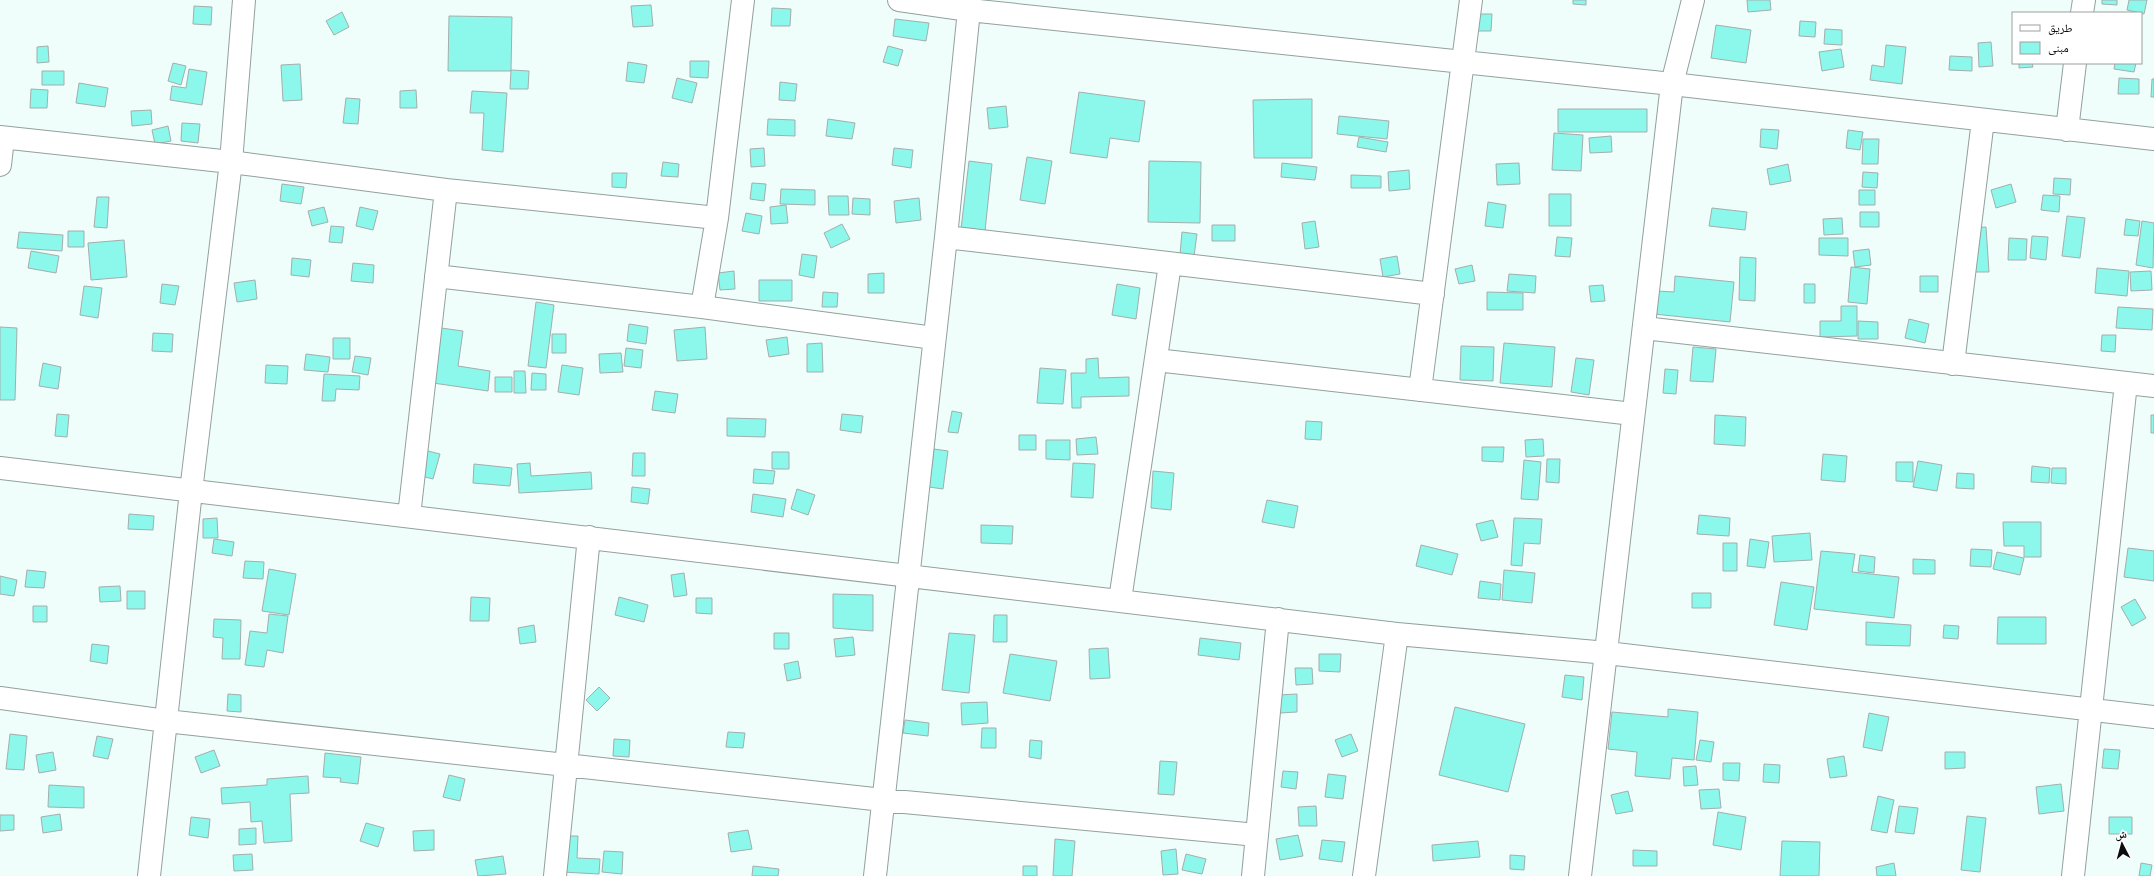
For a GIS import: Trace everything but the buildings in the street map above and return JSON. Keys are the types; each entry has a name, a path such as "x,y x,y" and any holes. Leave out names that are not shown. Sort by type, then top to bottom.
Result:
{"street":[{"path":"149,876 192,491 231,162 244,0"},
{"path":"702,307 717,218 743,0"},
{"path":"899,0 969,5 1462,63 1672,84 2154,139"},
{"path":"1420,390 1471,0"},
{"path":"1580,876 1672,84 1693,0"},
{"path":"2082,12 2084,0"},
{"path":"874,876 946,237 969,5"},
{"path":"2067,130 2076,64"},
{"path":"1953,364 1984,120"},
{"path":"0,165 1,137 231,162 446,190 717,218"},
{"path":"409,516 446,190"},
{"path":"946,237 1433,294"},
{"path":"1120,600 1170,264"},
{"path":"436,276 702,307 934,338"},
{"path":"1644,328 2154,386"},
{"path":"1156,360 1633,414"},
{"path":"2073,876 2126,383"},
{"path":"0,468 1278,618 1397,634 1607,653 2154,717"},
{"path":"555,876 589,538"},
{"path":"1253,876 1278,618"},
{"path":"1364,876 1397,634"},
{"path":"0,698 166,721 883,800 1257,835"}]}
